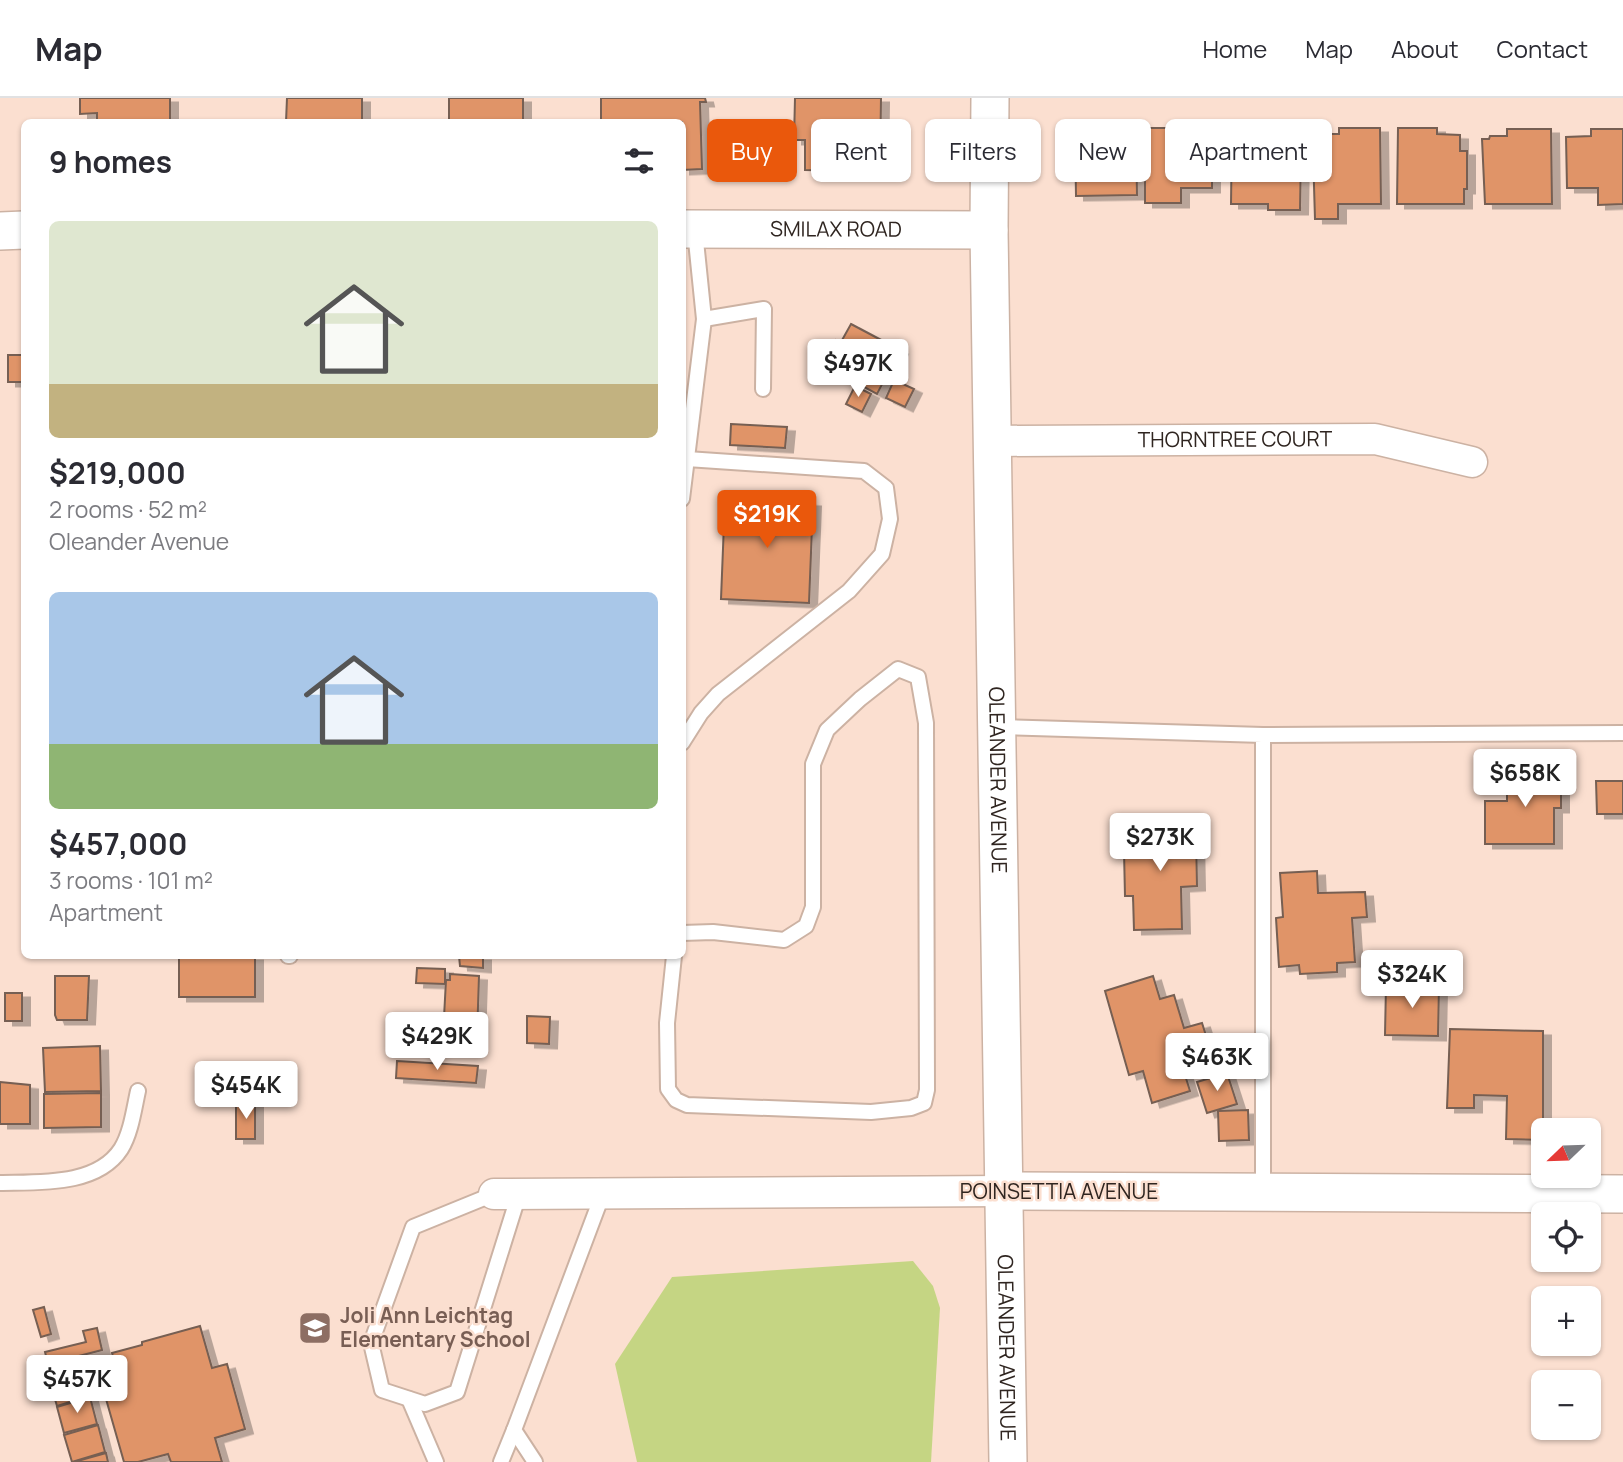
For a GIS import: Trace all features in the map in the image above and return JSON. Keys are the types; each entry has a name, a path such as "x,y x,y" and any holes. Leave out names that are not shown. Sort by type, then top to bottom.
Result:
{"street":[{"name":"OLEANDER AVENUE","path":"990,98 989,230 1008,1462"},
{"name":"SMILAX ROAD","path":"689,229 989,230"},
{"path":"0,230 21,230"},
{"name":"THORNTREE COURT","path":"993,441 1375,439 1472,462"},
{"name":"POINSETTIA AVENUE","path":"507,1194 1004,1191 1623,1195"}],"lane":[{"path":"686,467 704,318 689,229"},
{"path":"704,318 764,309 764,389"},
{"path":"686,737 701,713 718,694 849,591 882,554 890,519 886,488 864,471 687,459"},
{"path":"674,959 667,1023 668,1088 676,1100 687,1105 871,1112 911,1108 923,1103 927,1090 926,723 918,677 898,669 827,730 813,764 813,906 806,926 784,940 713,932 686,933"},
{"path":"998,727 1263,735 1623,733"},
{"path":"1263,735 1263,1193"},
{"path":"0,1183 56,1180 99,1170 113,1160 123,1146 138,1091"},
{"path":"501,1462 603,1193"},
{"path":"507,1194 457,1392 425,1404 382,1390 371,1343 413,1227 507,1194"},
{"path":"409,1398 436,1462"},
{"path":"514,1430 535,1462"}],"green space":[{"path":"913,1261 933,1286 940,1308 931,1462 637,1462 615,1364 672,1277"}],"building":[{"path":"80,98 170,98 170,119 97,119 97,113 80,114"},
{"path":"287,98 362,98 362,119 286,119"},
{"path":"449,98 523,98 523,119 449,119"},
{"path":"601,98 705,98 706,102 700,102 702,169 686,170 686,119 601,119"},
{"path":"795,98 881,98 881,119 811,119 811,170 805,170 805,140 797,140 797,119 794,119"},
{"path":"1151,128 1165,128 1165,182 1212,182 1212,188 1181,188 1181,203 1145,203 1145,182 1151,182"},
{"path":"1339,128 1380,128 1381,204 1338,204 1338,219 1315,219 1314,182 1332,182 1332,134 1339,134"},
{"path":"1398,128 1437,128 1437,134 1460,135 1460,151 1467,151 1467,189 1464,189 1464,204 1397,204"},
{"path":"1507,129 1551,129 1552,204 1485,204 1482,139 1507,136"},
{"path":"1591,129 1623,129 1623,204 1598,205 1598,188 1567,188 1566,137 1591,136"},
{"path":"1076,182 1137,182 1137,195 1076,196"},
{"path":"1231,182 1300,182 1300,210 1268,210 1268,204 1231,204"},
{"path":"851,324 900,350 877,394 827,367 836,340 841,342"},
{"path":"8,355 21,355 21,382 8,382"},
{"path":"894,380 914,389 905,407 886,398"},
{"path":"855,386 871,394 862,412 846,404"},
{"path":"731,424 787,427 785,448 730,445"},
{"path":"725,498 813,502 809,603 721,599"},
{"path":"1534,763 1549,763 1550,774 1561,774 1561,808 1554,808 1554,844 1485,844 1485,801 1507,801 1507,793 1500,793 1500,776 1534,776"},
{"path":"1596,781 1623,781 1623,814 1597,814"},
{"path":"1179,814 1180,836 1196,835 1197,886 1181,887 1182,929 1134,930 1133,896 1125,896 1124,851 1143,850 1142,815"},
{"path":"1317,871 1318,893 1365,892 1367,917 1352,918 1355,962 1337,963 1337,972 1300,974 1299,965 1279,967 1276,918 1283,917 1280,873"},
{"path":"179,959 255,959 255,997 179,997"},
{"path":"459,959 483,959 483,968 460,966"},
{"path":"417,968 445,969 445,984 416,983"},
{"path":"450,974 479,976 477,1037 443,1036 446,980 450,980"},
{"path":"55,976 89,976 87,1020 57,1020"},
{"path":"1153,976 1160,999 1174,995 1184,1028 1202,1023 1209,1045 1191,1050 1193,1055 1180,1059 1190,1091 1152,1103 1143,1071 1129,1075 1105,991"},
{"path":"1386,985 1439,986 1438,1036 1385,1035"},
{"path":"5,993 22,993 22,1021 5,1021"},
{"path":"527,1016 550,1017 549,1044 527,1043"},
{"path":"1450,1029 1543,1031 1543,1118 1531,1118 1531,1140 1506,1139 1507,1096 1474,1095 1474,1108 1447,1108"},
{"path":"100,1046 101,1091 45,1092 43,1048"},
{"path":"397,1061 478,1066 476,1083 396,1078"},
{"path":"1227,1073 1237,1104 1207,1113 1197,1082"},
{"path":"0,1082 30,1085 30,1124 0,1124"},
{"path":"101,1093 101,1127 44,1128 44,1094"},
{"path":"236,1103 255,1103 255,1139 236,1139"},
{"path":"1248,1110 1249,1140 1219,1141 1218,1111"},
{"path":"44,1307 51,1334 41,1337 33,1310"},
{"path":"200,1326 212,1368 227,1364 245,1429 215,1438 222,1462 171,1462 168,1454 138,1462 124,1462 106,1399 123,1394 112,1353"},
{"path":"97,1328 102,1350 48,1364 45,1352 86,1342 83,1331"},
{"path":"83,1370 90,1396 57,1406 49,1379"},
{"path":"90,1397 97,1424 64,1433 57,1407"},
{"path":"98,1425 105,1452 72,1462 64,1435"},
{"path":"106,1453 108,1462 74,1462"}],"place":[{"name":"Joli Ann Leichtag Elementary School","path":"315,1328"}]}
